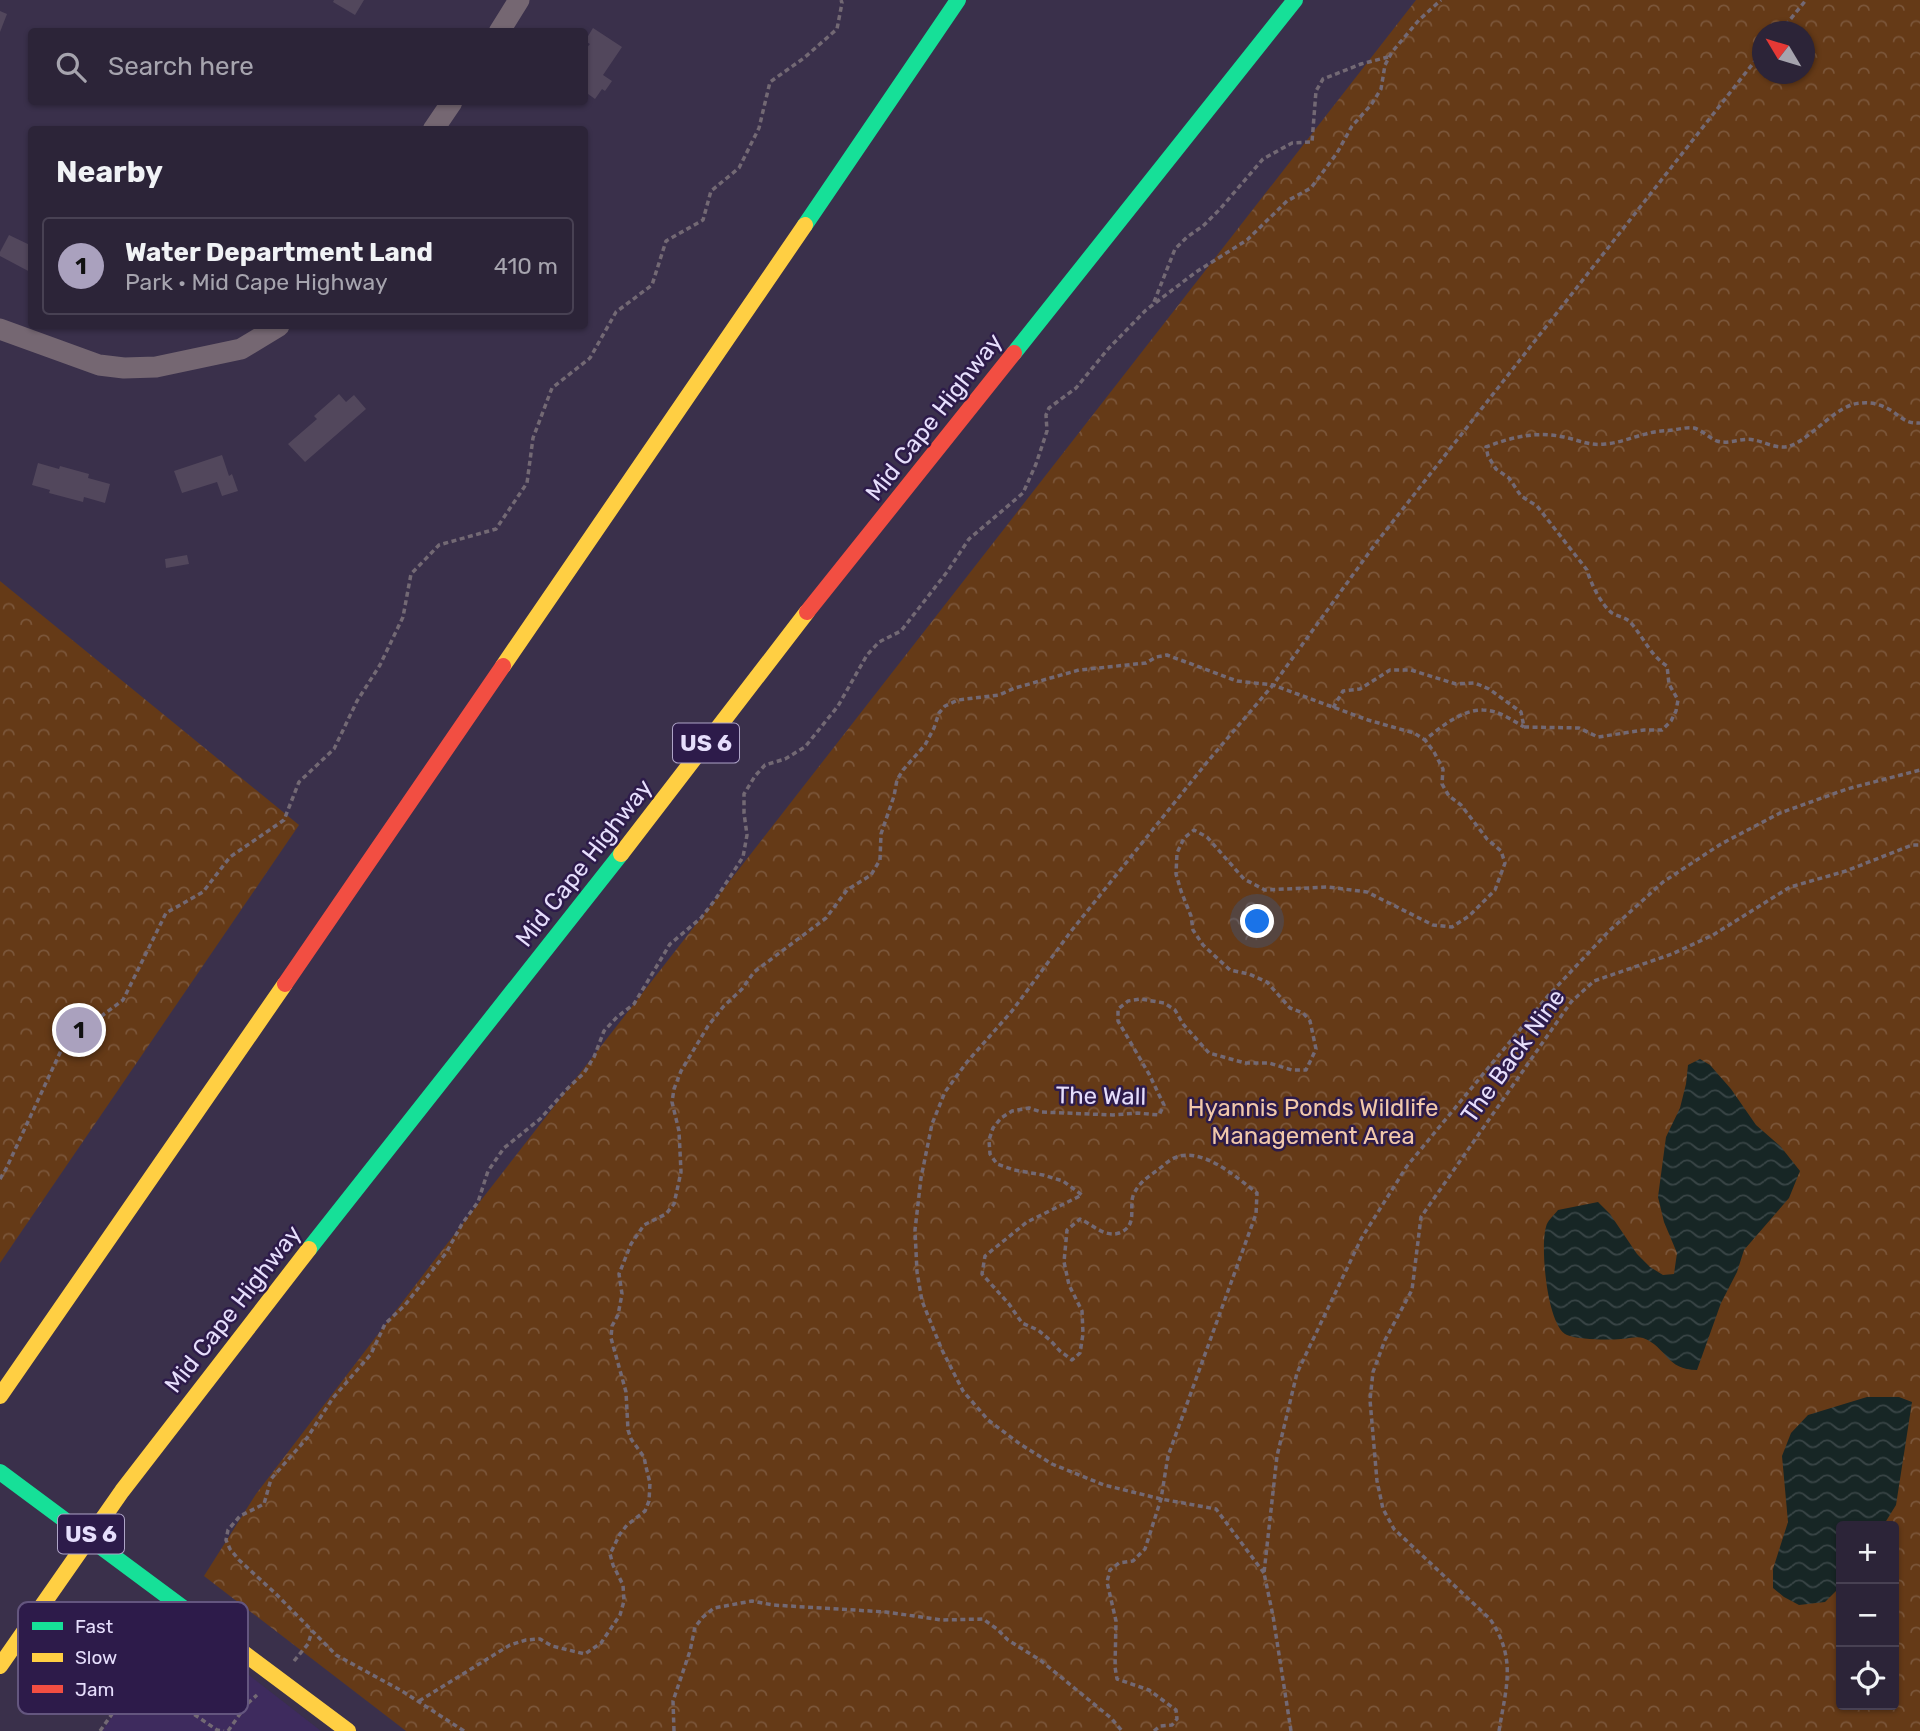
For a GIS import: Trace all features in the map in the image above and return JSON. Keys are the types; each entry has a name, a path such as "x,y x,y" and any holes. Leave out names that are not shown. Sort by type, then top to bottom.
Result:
{"main road":[{"path":"0,1395 412,800 958,0"},
{"name":"Mid Cape Highway","path":"43,1602 122,1491 426,1099 648,819 768,661 1295,0"},
{"path":"0,1472 175,1602"},
{"name":"Mid Cape Highway","path":"0,1665 18,1639"},
{"path":"248,1657 348,1731"}],"street":[{"path":"502,28 519,0"},
{"path":"436,126 450,105"},
{"path":"0,329 99,366 124,368 156,367 241,349 274,329"}],"path":[{"path":"0,1179 64,1044 123,1000 166,913 203,892 230,858 284,820 299,782 334,749 403,617 411,573 439,545 496,529 527,483 533,438 552,388 590,358 616,312 652,285 666,241 703,220 711,191 739,168 759,128 770,82 804,58 837,29 841,0"},
{"path":"464,1731 419,1701 336,1656 239,1560 226,1540 228,1530 240,1516 264,1504 271,1479 307,1438 333,1398 371,1354 385,1324 405,1305 446,1253 478,1202 488,1171 504,1148 540,1119 584,1073 594,1057 604,1031 634,1004 670,944 701,918 715,900 743,857 747,835 744,794 755,776 765,765 785,759 805,747 838,706 867,655 879,642 901,631 969,539 1023,493 1047,431 1045,415 1049,408 1076,388 1108,349 1153,304 1196,272 1247,240 1287,201 1311,188 1337,153 1352,126 1381,89 1389,57 1419,20 1441,0"},
{"path":"1789,21 1806,0"},
{"path":"1153,304 1175,249 1220,209 1262,159 1292,143 1312,142 1316,91 1323,79 1361,64 1389,57"},
{"path":"1264,1573 1216,1509 1104,1485 1052,1464 988,1420 963,1391 942,1350 922,1301 917,1272 915,1230 921,1178 932,1124 945,1092 967,1062 1012,1011 1072,930 1273,685 1376,543 1752,65"},
{"path":"419,1701 510,1645 526,1640 540,1639 552,1646 585,1654 601,1643 620,1615 624,1601 623,1585 610,1554 626,1525 645,1511 649,1501 650,1483 644,1457 628,1430 626,1392 611,1338 612,1326 618,1315 622,1294 619,1274 631,1244 644,1225 666,1214 674,1204 681,1172 679,1130 672,1102 674,1089 708,1026 754,972 826,918 847,890 871,875 880,860 881,834 897,780 925,745 939,713 945,706 958,700 999,695 1079,670 1146,663 1167,655 1237,681 1273,685 1368,720 1414,733 1425,740 1455,717 1482,709 1504,715 1524,727 1579,728 1598,737 1662,730 1671,721 1678,700 1669,684 1667,666 1654,656 1628,620 1606,608 1589,579 1587,570 1536,506 1521,496 1509,478 1496,469 1486,447 1506,439 1535,434 1565,437 1594,446 1649,433 1686,428 1696,429 1714,440 1727,443 1752,439 1788,447 1846,406 1861,402 1880,405 1893,411 1903,421 1920,423"},
{"path":"1333,708 1343,691 1360,689 1390,670 1411,670 1456,684 1475,682 1489,689 1521,712 1524,727"},
{"name":"The Wall","path":"1161,1499 1168,1456 1256,1214 1257,1193 1220,1166 1191,1154 1173,1158 1141,1182 1132,1198 1133,1216 1127,1229 1117,1234 1104,1234 1093,1224 1080,1219 1067,1230 1064,1262 1069,1285 1082,1311 1083,1334 1080,1353 1072,1360 1044,1335 1022,1323 982,1274 985,1256 1027,1222 1082,1195 1063,1181 998,1164 990,1154 989,1140 993,1128 1001,1118 1012,1111 1029,1108 1041,1112 1159,1115 1164,1105 1118,1021 1118,1009 1128,1001 1142,999 1164,1003 1175,1010 1183,1024 1209,1053 1245,1063 1269,1063 1293,1070 1306,1070 1316,1049 1310,1021 1303,1013 1290,1008 1267,982 1230,970 1203,945 1194,930 1176,874 1177,853 1184,838 1194,830 1207,837 1244,879 1265,890 1328,887 1367,892 1433,925 1452,927 1469,916 1495,890 1505,863 1501,851 1487,839 1461,805 1449,796 1442,783 1443,769 1425,740"},
{"path":"1292,1731 1264,1573 1276,1456 1297,1373 1361,1239 1407,1166 1547,997 1609,931 1663,882 1721,844 1780,813 1847,789 1920,770"},
{"name":"The Back Nine","path":"1499,1731 1507,1684 1508,1659 1501,1636 1490,1619 1394,1529 1383,1509 1377,1481 1370,1400 1373,1372 1385,1340 1412,1290 1421,1217 1571,1002 1594,981 1672,954 1713,935 1790,887 1846,871 1912,845 1920,845"},
{"path":"1154,1731 1160,1726 1172,1725 1177,1719 1176,1710 1149,1690 1117,1679 1116,1621 1107,1582 1110,1570 1119,1563 1133,1560 1145,1549 1161,1499"},
{"path":"674,1731 673,1701 695,1628 714,1608 752,1601 943,1619 983,1619 1008,1640 1040,1660 1111,1718 1122,1731"},
{"path":"248,1704 278,1679 308,1644 312,1631"},
{"path":"100,1731 112,1714"},
{"path":"194,1714 217,1730 226,1731 240,1714"}],"shaded area":[{"path":"248,1674 321,1731 102,1731 114,1714 248,1714"}],"green space":[{"name":"Hyannis Ponds Wildlife Management Area","path":"1416,0 1920,0 1920,1731 406,1731 248,1610 248,1602 238,1602 204,1576 256,1494 436,1258"},
{"path":"0,581 299,825 0,1263"}],"water":[{"path":"1700,1059 1710,1065 1756,1125 1781,1147 1800,1171 1789,1198 1744,1250 1697,1370 1679,1366 1643,1338 1579,1338 1567,1335 1560,1329 1554,1317 1547,1285 1544,1237 1549,1220 1558,1210 1598,1202 1650,1267 1663,1275 1674,1274 1677,1253 1664,1222 1658,1197 1666,1137 1680,1108 1688,1065"},
{"path":"1867,1397 1899,1397 1912,1402 1896,1505 1886,1521 1836,1521 1836,1591 1825,1602 1799,1605 1773,1588 1773,1569 1788,1522 1782,1456 1791,1433 1808,1415"}],"building":[{"path":"364,0 355,15 333,2"},
{"path":"0,11 7,14 0,32"},
{"path":"593,28 622,47 603,75 612,81 595,99 588,94 588,36"},
{"path":"9,235 28,244 28,271 0,256"},
{"path":"339,394 346,402 354,395 366,409 305,462 288,444 317,419 314,416"},
{"path":"222,455 229,476 232,474 238,491 222,496 217,482 182,493 174,471"},
{"path":"38,463 89,474 88,478 110,484 105,503 84,497 83,502 49,493 50,490 32,485"},
{"path":"187,555 189,564 166,568 165,559"}],"traffic: fast":[{"path":"805,225 958,0"},
{"path":"1014,353 1295,0"},
{"path":"309,1249 621,854"},
{"path":"0,1472 175,1602"}],"traffic: slow":[{"path":"503,666 805,225"},
{"path":"621,854 807,612"},
{"path":"0,1396 285,984"},
{"path":"45,1602 122,1491 309,1249"},
{"path":"0,1666 18,1640"},
{"path":"248,1656 348,1731"}],"traffic: jam":[{"path":"807,612 1014,353"},
{"path":"285,984 503,666"}],"place":[{"name":"Water Department Land","path":"79,1030"}]}
